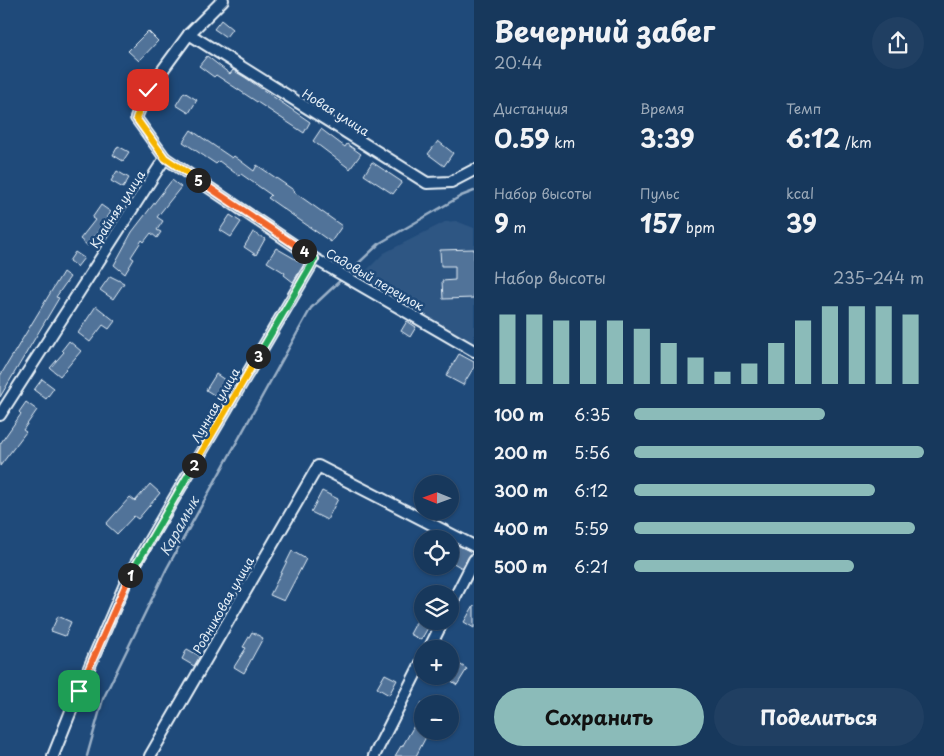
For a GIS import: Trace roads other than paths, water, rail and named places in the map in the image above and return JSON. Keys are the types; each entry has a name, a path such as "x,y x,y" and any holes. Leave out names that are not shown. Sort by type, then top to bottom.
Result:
{"street":[{"path":"165,158 136,118 148,90 189,34 223,0"},
{"name":"Новая улица","path":"189,34 427,184 451,182 474,170"},
{"name":"Садовый переулок","path":"165,158 315,259 474,351"},
{"name":"Крайняя улица","path":"0,415 165,158"},
{"name":"Лунная улица","path":"54,756 79,691 129,575 315,259"},
{"name":"Родниковая улица","path":"150,756 318,466 474,546"},
{"path":"459,589 474,560"},
{"path":"374,756 414,677"}],"waterway":[{"name":"Карамык","path":"347,274 380,243 461,196 474,191"},
{"name":"Карамык","path":"87,756 103,699 167,568 311,308 343,278"}]}
